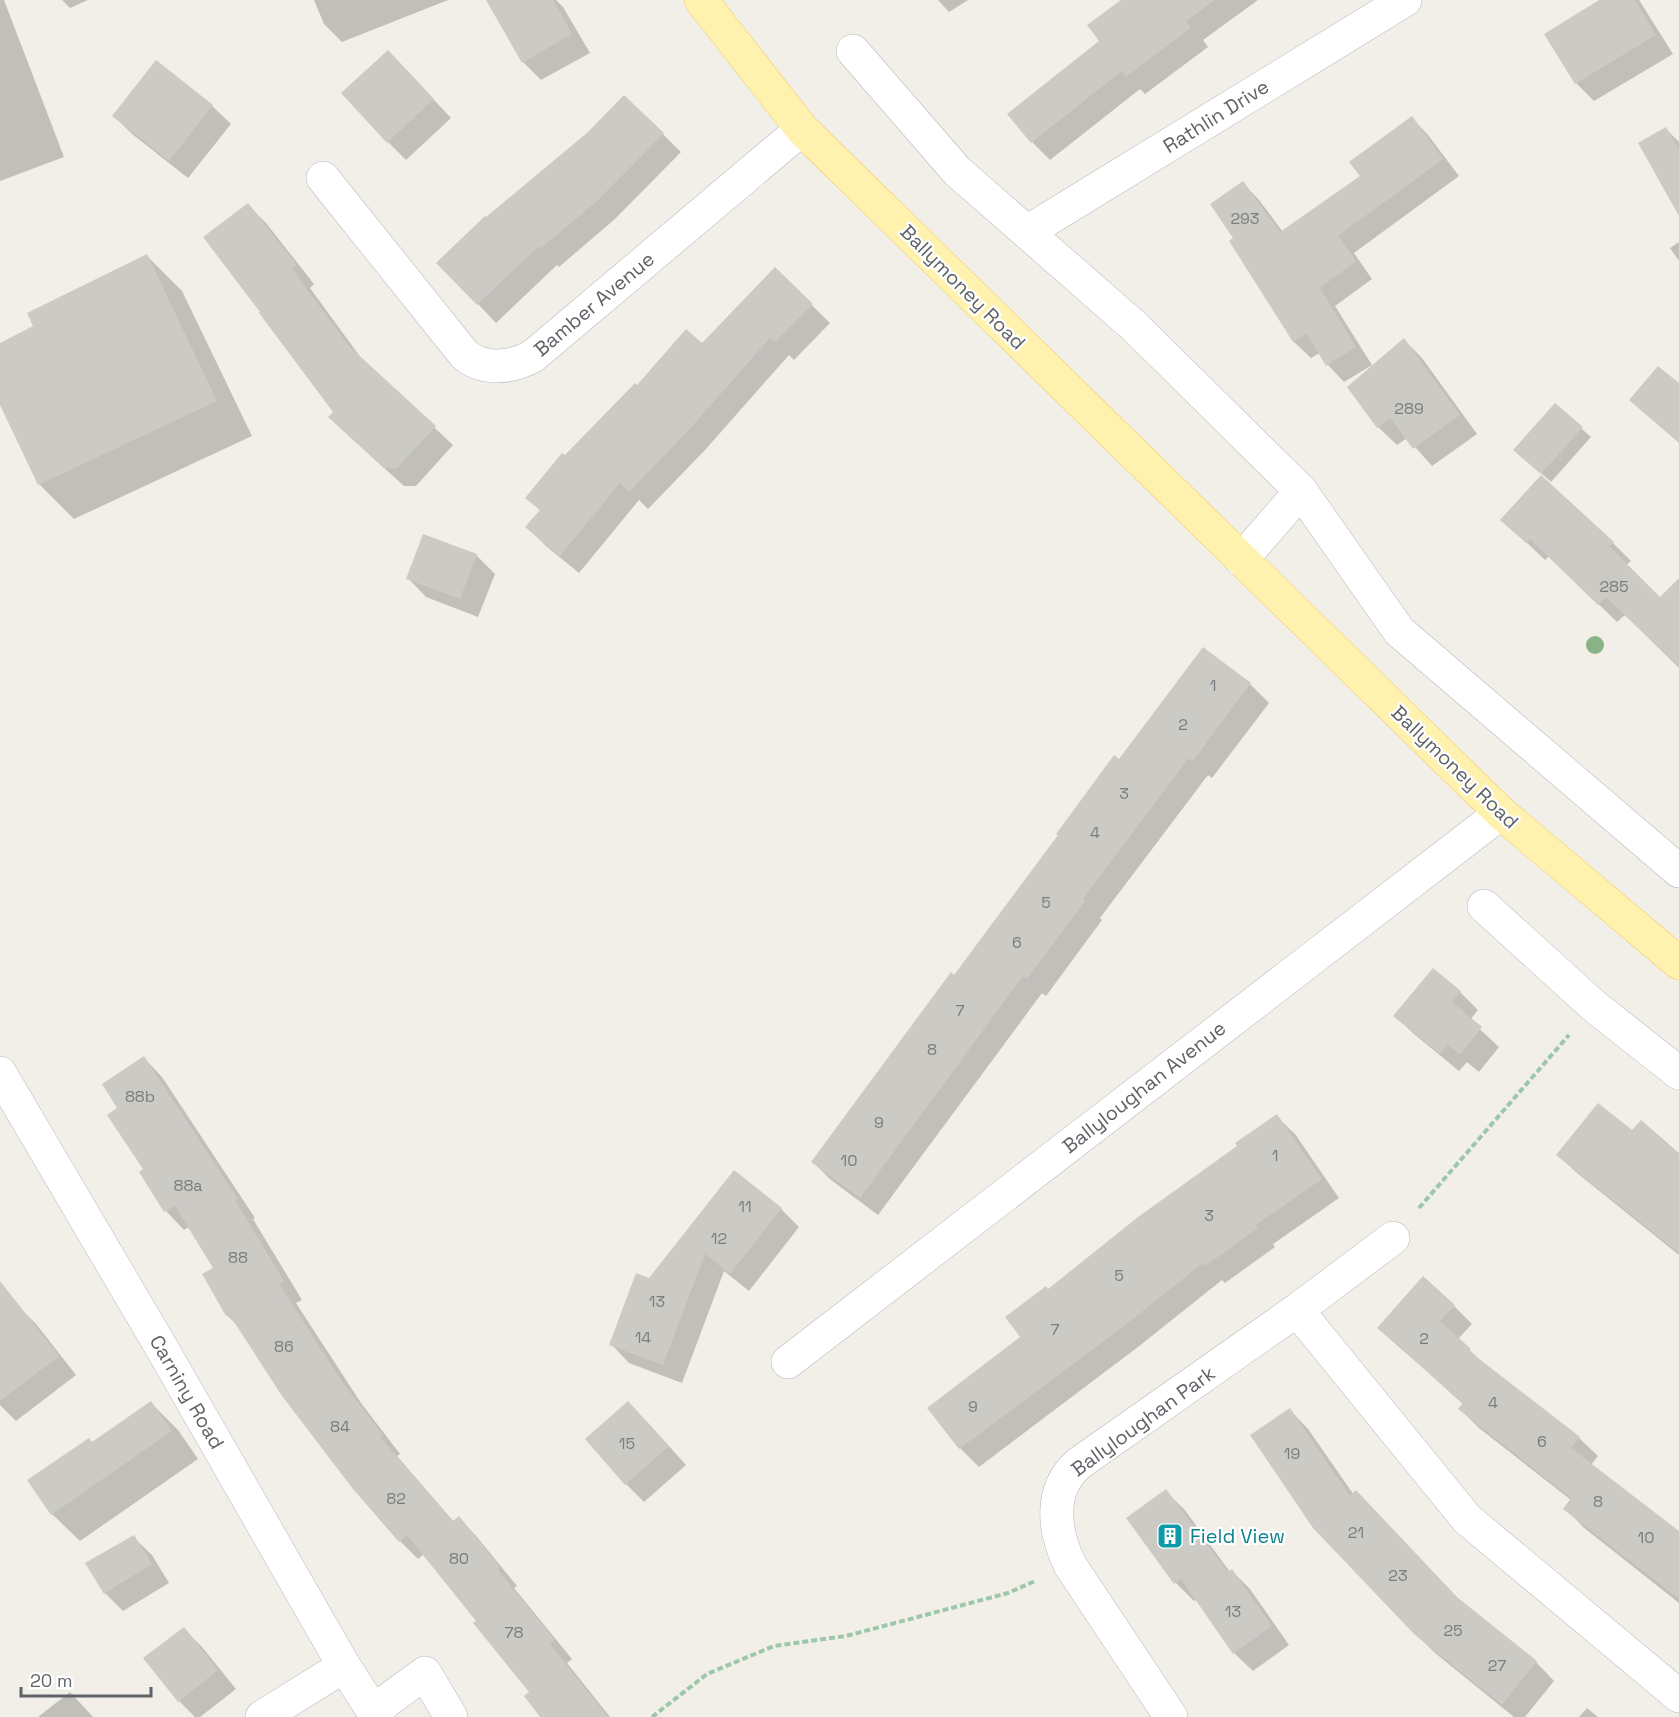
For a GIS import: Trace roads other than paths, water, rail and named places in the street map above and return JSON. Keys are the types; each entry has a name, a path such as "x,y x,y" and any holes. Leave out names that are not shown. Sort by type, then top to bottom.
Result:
{"main road":[{"name":"Ballymoney Road","path":"701,0 802,129 1501,813 1679,963"}],"street":[{"name":"Rathlin Drive","path":"1027,232 1405,0"},
{"path":"853,51 957,171 1134,326 1301,491 1399,631 1679,870"},
{"name":"Bamber Avenue","path":"323,178 464,354 480,364 498,366 526,360 533,356 802,129"},
{"path":"1241,561 1301,491"},
{"name":"Ballyloughan Avenue","path":"788,1362 1501,813"},
{"path":"1484,906 1594,1006 1679,1073"},
{"name":"Carniny Road","path":"0,1073 344,1666 375,1714 425,1673 451,1717"},
{"name":"Ballyloughan Park","path":"1171,1717 1070,1565 1058,1536 1059,1490 1069,1473 1078,1464 1297,1310 1393,1238"},
{"path":"1297,1310 1467,1519 1679,1696"},
{"path":"262,1717 344,1666"}],"place":[{"name":"Field View","path":"1170,1536"}]}
